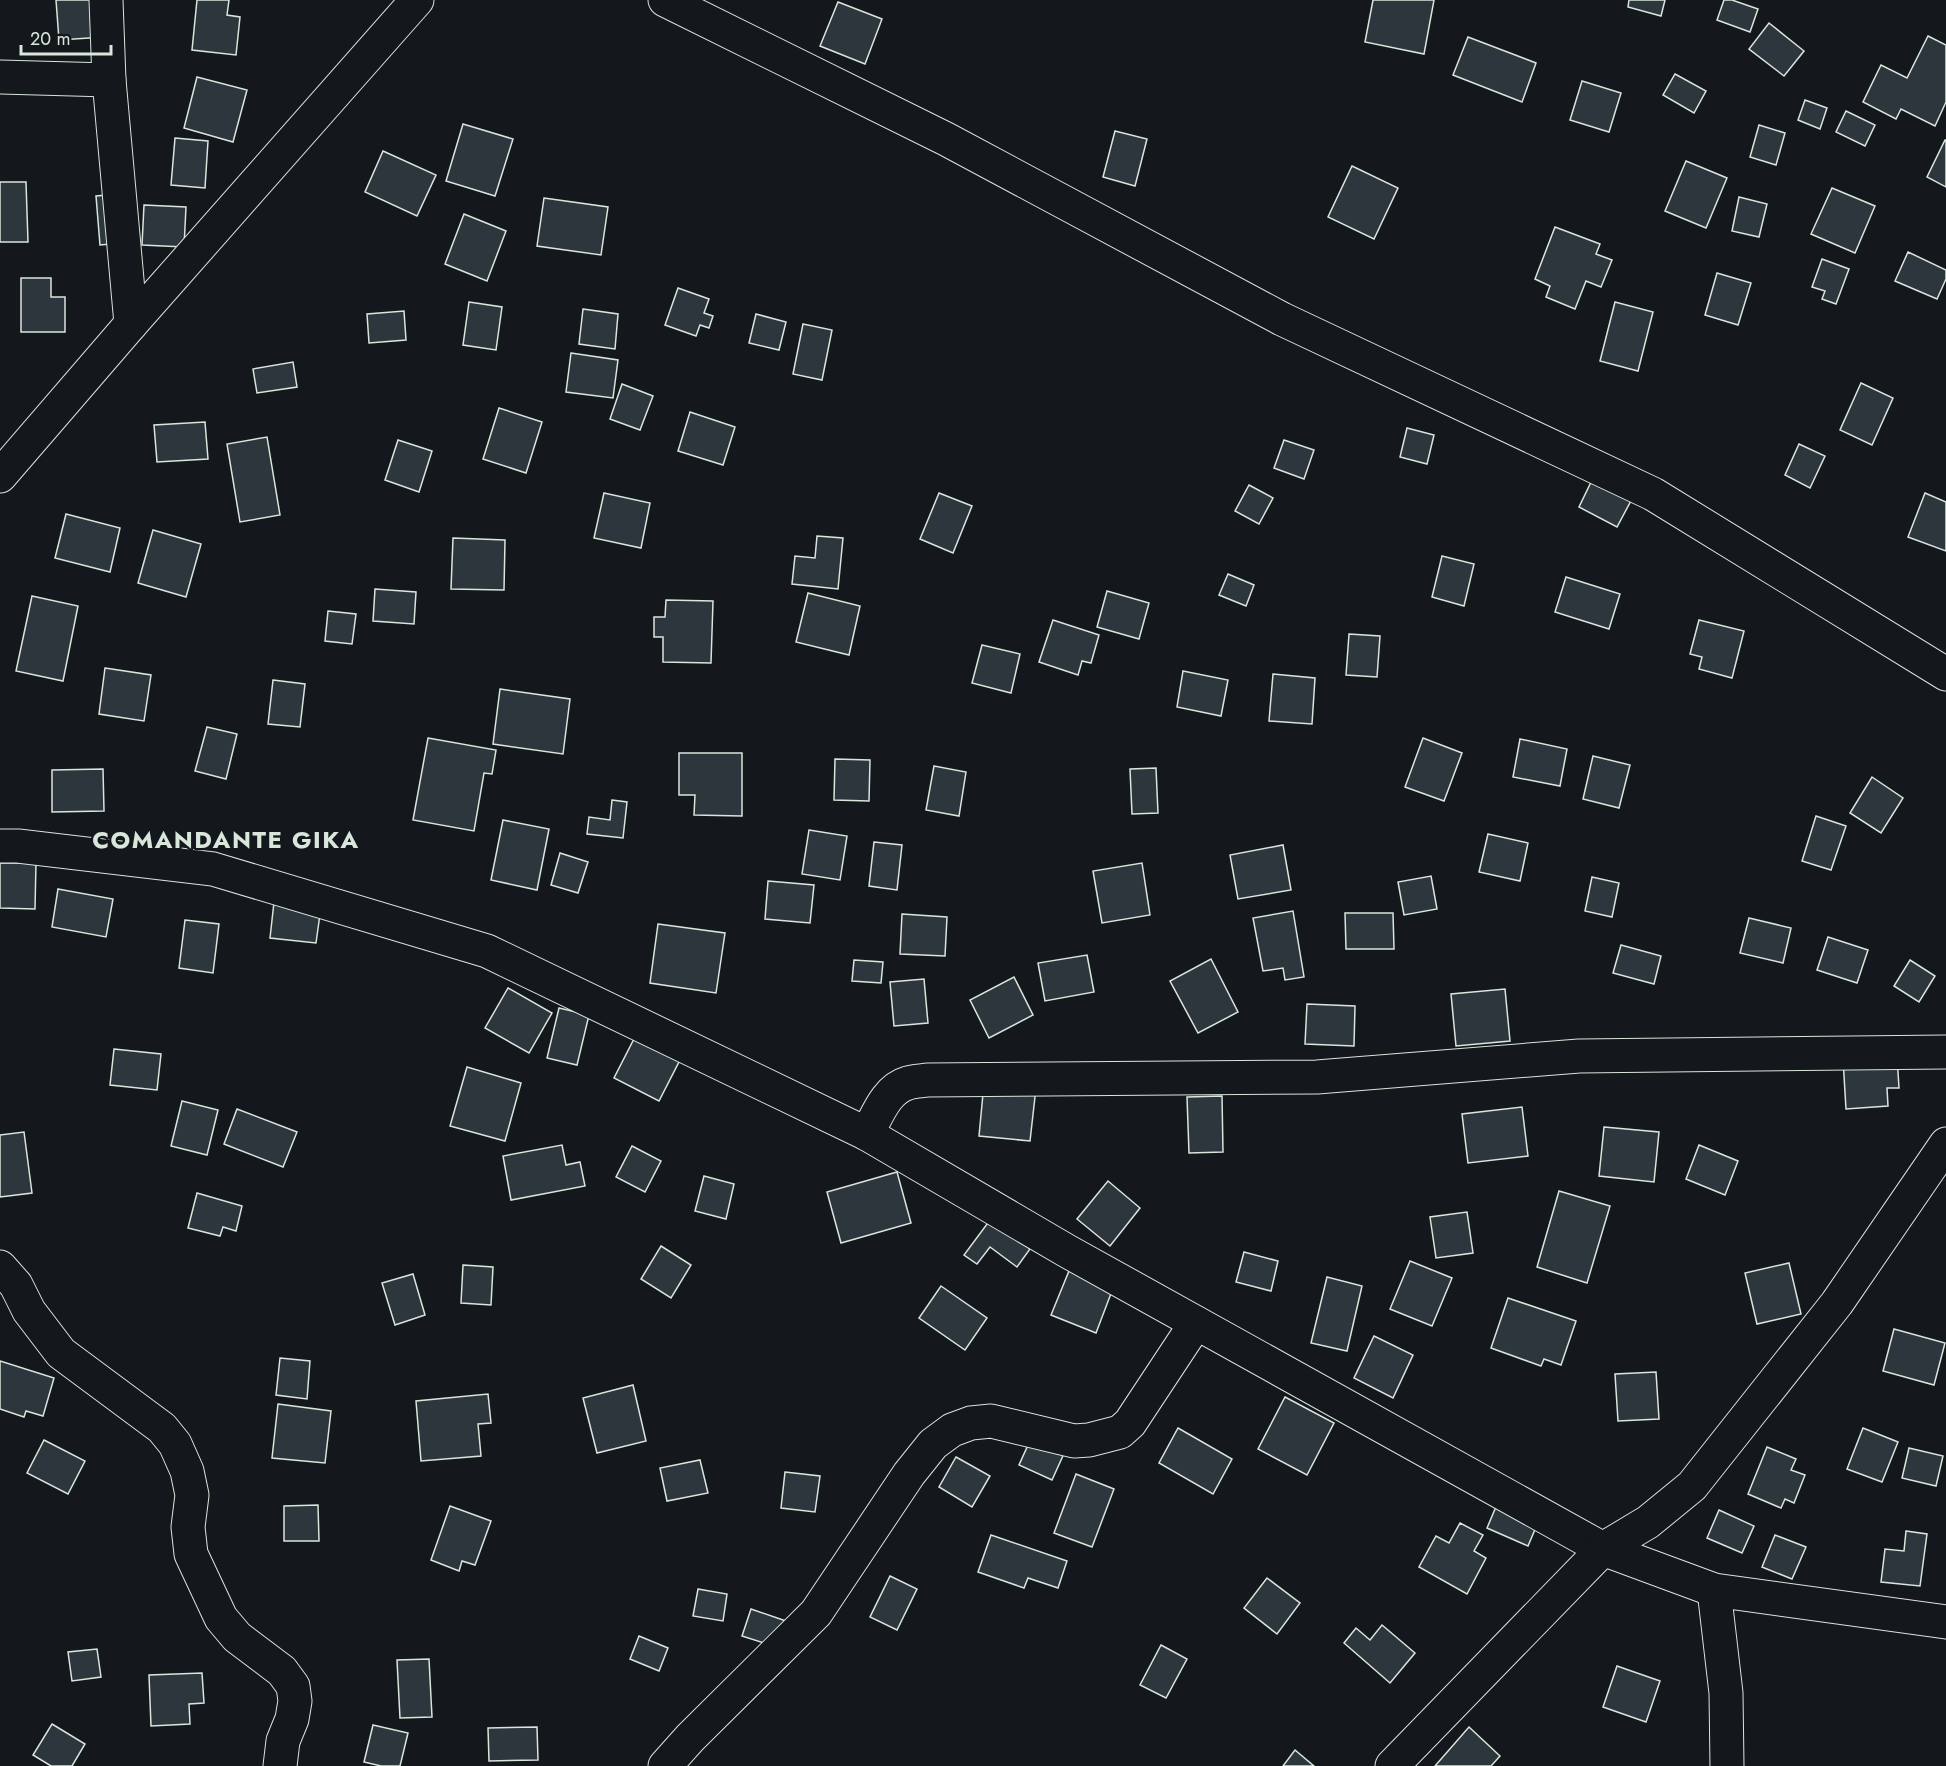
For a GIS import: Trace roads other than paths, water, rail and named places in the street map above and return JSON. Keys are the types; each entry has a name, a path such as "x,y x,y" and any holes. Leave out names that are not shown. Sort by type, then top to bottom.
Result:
{"street":[{"path":"106,0 110,80 131,324"},
{"path":"0,476 417,0"},
{"path":"664,0 946,140 1282,319 1653,494 1946,674"},
{"path":"0,77 110,80"},
{"path":"0,846 18,846 213,869 487,951 867,1134 1067,1251 1603,1549 1714,1590 1946,1622"},
{"path":"867,1134 885,1101 894,1091 906,1083 927,1080 1317,1077 1579,1056 1946,1052"},
{"path":"1392,1766 1603,1549 1648,1522 1692,1486 1837,1303 1946,1143"},
{"path":"0,1267 15,1285 29,1311 61,1353 162,1428 175,1444 187,1471 192,1495 188,1527 191,1554 221,1618 237,1637 282,1671 293,1686 295,1701 292,1719 283,1741 280,1766"},
{"path":"665,1766 690,1738 816,1613 909,1474 933,1444 952,1430 971,1423 991,1421 1074,1441 1105,1437 1120,1432 1130,1424 1196,1323"},
{"path":"1714,1590 1726,1694 1727,1766"}],"district":[{"name":"COMANDANTE GIKA","path":"226,839"}]}
